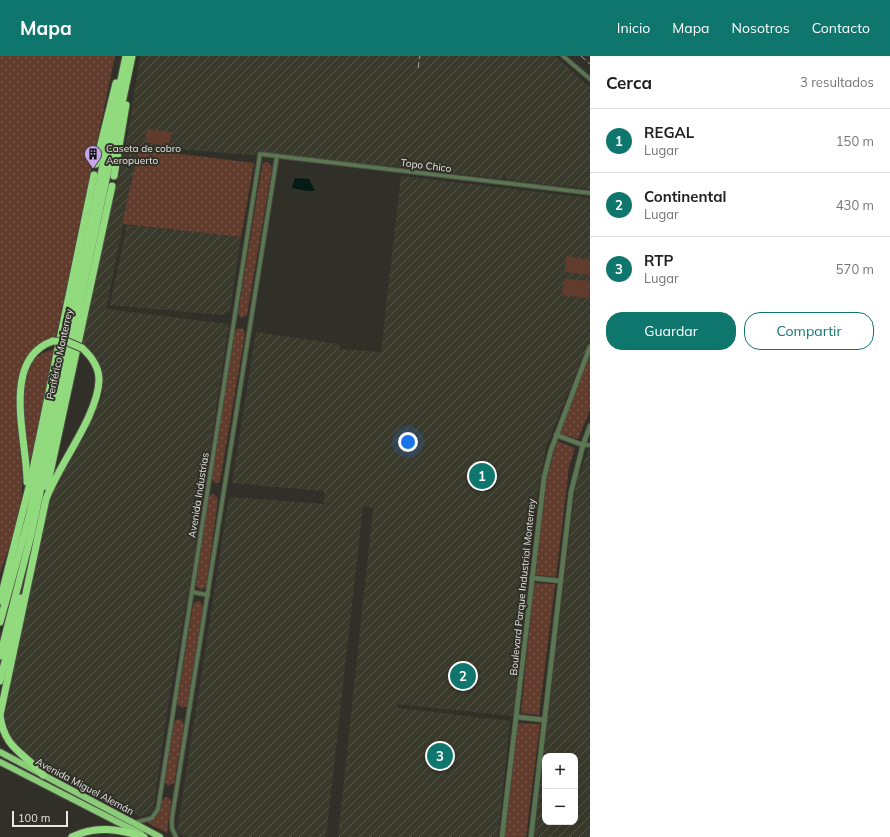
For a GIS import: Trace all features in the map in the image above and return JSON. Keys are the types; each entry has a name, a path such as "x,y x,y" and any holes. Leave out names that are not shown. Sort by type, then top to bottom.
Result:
{"highway":[{"path":"96,164 116,82 129,56"},
{"path":"114,176 131,79 129,56"},
{"name":"Periférico Monterrey","path":"0,622 27,524 129,56"},
{"name":"Periférico Monterrey","path":"0,656 32,528 129,56"},
{"path":"0,601 26,498 94,175"},
{"path":"0,681 46,499 112,186"},
{"path":"26,498 27,472 18,408 19,384 22,368 28,357 38,347 53,341 68,342 82,348 93,360 98,372 97,393 83,428 54,478 46,499"},
{"path":"34,550 0,715 2,728 11,745 43,775"},
{"path":"0,590 11,560"},
{"name":"Avenida Miguel Alemán","path":"0,752 160,837"},
{"name":"Avenida Miguel Alemán","path":"0,762 145,837"},
{"path":"72,837 91,830 106,829 121,830 145,837"}],"street":[{"path":"563,56 590,79"},
{"name":"Topo Chico","path":"260,154 590,193"},
{"name":"Avenida Industrias","path":"134,823 150,819 157,811 260,154"},
{"path":"176,837 172,821 276,156"},
{"name":"Boulevard Parque Industrial Monterrey","path":"502,837 544,478 556,435 590,347"},
{"path":"531,837 546,720 571,492 583,445 590,426"},
{"path":"556,435 583,445 590,445"},
{"path":"532,578 561,581"},
{"path":"192,592 208,595"},
{"path":"517,717 546,720"}],"shaded area":[{"path":"0,56 115,56 56,336 39,344 27,359 21,377 18,398 22,485 20,508 0,574"},
{"path":"140,56 555,56 590,87 590,189 509,180 503,175 502,179 402,167 139,146 106,309 229,324 192,571 168,706 154,806 151,813 140,817 28,758 8,736 5,715 48,501 53,488 83,439 103,394 101,367 90,350 81,344 128,133"},
{"path":"147,129 172,132 169,146 145,142"},
{"path":"139,149 254,163 241,237 122,224"},
{"path":"268,162 272,168 247,315 241,318 238,314 262,166 263,163"},
{"path":"401,176 590,198 590,340 546,447 533,520 513,716 397,704 398,708 510,721 498,837 338,837 373,508 363,506 326,837 187,837 177,832 229,497 324,504 324,491 232,483 256,332 339,344 340,349 381,352"},
{"path":"295,178 309,179 315,191 292,188"},
{"path":"127,225 241,237 230,311 222,315 110,305"},
{"path":"566,256 590,260 590,275 565,272"},
{"path":"564,279 590,281 589,298 562,295"},
{"path":"238,328 243,329 245,334 220,481 216,484 211,479 235,332"},
{"path":"56,349 30,477 23,407 24,380 29,366 35,359 47,351"},
{"path":"590,356 590,410 578,439 559,433"},
{"path":"557,441 575,448 569,467 556,577 536,575 544,489"},
{"path":"590,446 590,837 534,837 542,769 542,825 578,825 578,753 544,753 576,482"},
{"path":"213,494 218,500 206,587 201,590 196,586 207,499"},
{"path":"534,583 555,584 539,715 521,713"},
{"path":"200,601 203,606 187,706 182,708 177,704 193,605 195,602"},
{"path":"180,719 184,724 174,783 168,786 165,782 174,723 176,720"},
{"path":"518,723 540,724 526,837 505,837"},
{"path":"166,797 170,799 171,802 167,833 148,823 148,821 158,815 162,800"}],"railway":[{"path":"418,68 420,56"},
{"path":"581,56 590,64"}],"place":[{"name":"Caseta de cobro Aeropuerto","path":"93,169"},
{"name":"REGAL","path":"482,476"},
{"name":"Continental","path":"463,676"},
{"name":"RTP","path":"440,756"}]}
